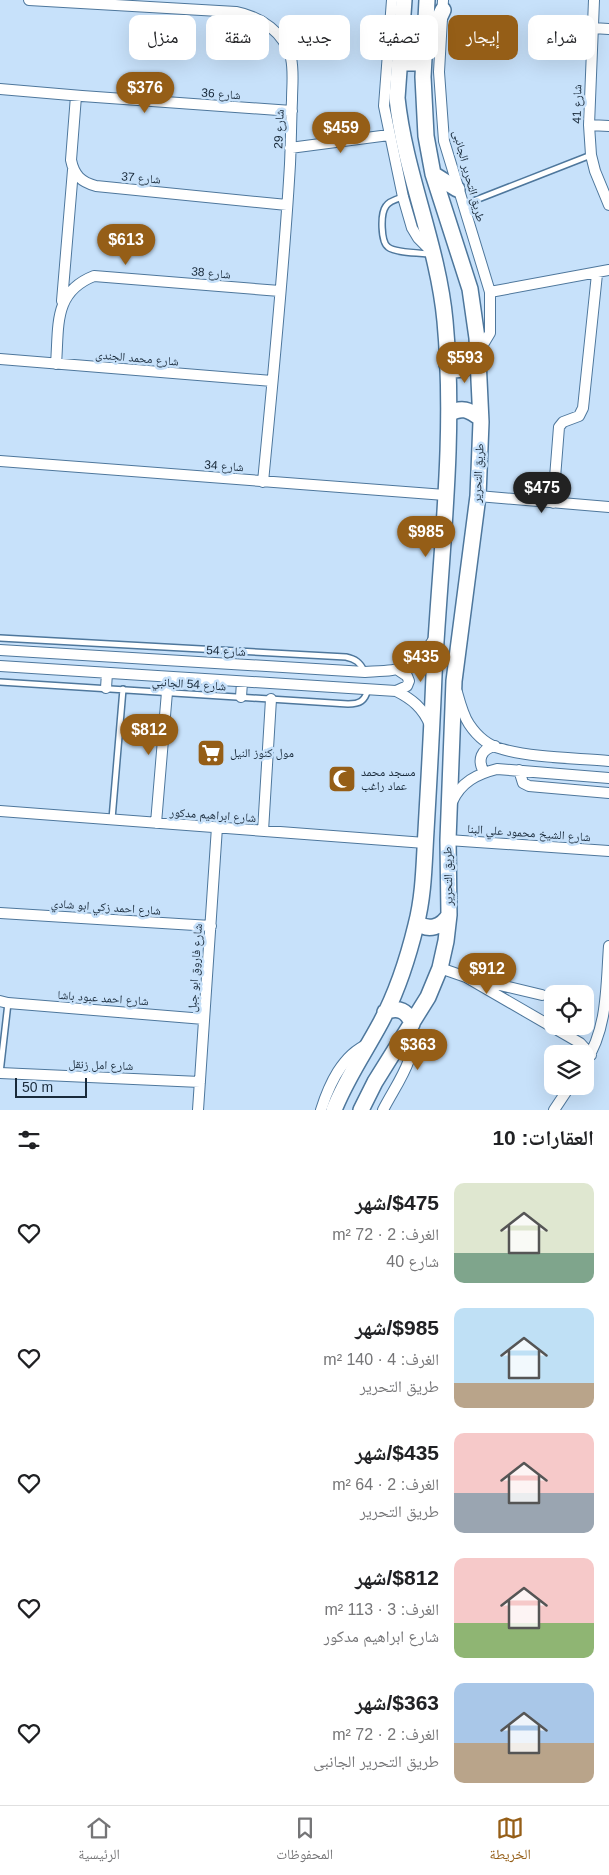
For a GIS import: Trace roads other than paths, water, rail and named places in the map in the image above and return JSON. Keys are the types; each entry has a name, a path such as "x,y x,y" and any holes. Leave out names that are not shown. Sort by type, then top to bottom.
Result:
{"street":[{"name":"شارع 29","path":"30,0 236,12 257,18 269,25 286,45 291,57 293,70 292,111 287,205 263,482"},
{"path":"392,0 384,106 403,197 414,234 434,254"},
{"name":"طريق التحرير","path":"403,15 404,0"},
{"name":"طريق التحرير","path":"426,15 427,0"},
{"name":"شارع 41","path":"593,15 594,0"},
{"path":"438,17 443,5"},
{"name":"طريق التحرير الجانبى","path":"443,5 439,72 444,141 457,189 490,292 490,333 478,354"},
{"path":"595,28 609,29"},
{"name":"طريق التحرير","path":"334,1110 351,1074 385,1012 405,963 417,922 425,843 446,495 449,414 445,322 434,254 402,139 397,98 400,60"},
{"path":"402,60 403,62 412,64 417,60"},
{"name":"طريق التحرير","path":"361,1110 375,1082 428,996 440,968 446,941 449,914 448,840 454,681 478,496 480,418 478,354 470,289 433,174 426,136 423,99 424,60"},
{"name":"شارع 41","path":"591,60 589,125 591,155 609,205"},
{"name":"شارع 36","path":"0,89 292,111"},
{"path":"397,98 401,93 407,91 423,99"},
{"path":"61,312 73,170 71,160 76,96"},
{"path":"589,125 609,126"},
{"path":"290,148 389,135"},
{"name":"شارع 37","path":"73,170 86,184 96,186 287,205"},
{"path":"433,174 457,189"},
{"path":"490,292 597,274 609,270"},
{"path":"553,503 559,427 563,422 579,416 583,408 597,274"},
{"name":"شارع 38","path":"56,364 64,300 72,288 82,280 94,276 280,291"},
{"path":"447,365 454,370 464,369 468,367 478,354"},
{"name":"شارع محمد الجندى","path":"0,359 272,381"},
{"path":"449,414 456,410 465,409 480,418"},
{"name":"شارع 34","path":"0,462 446,495"},
{"path":"478,496 609,507"},
{"name":"شارع 54","path":"0,650 365,672 398,670 408,667 419,659 436,636"},
{"path":"0,666 396,691 408,697 418,706 432,729"},
{"path":"396,691 407,686 409,681 407,676 398,670"},
{"path":"106,688 107,673"},
{"path":"454,681 463,712 469,724 478,735 495,746 522,753 609,761"},
{"path":"241,697 242,682"},
{"path":"156,823 167,692"},
{"path":"264,831 271,699"},
{"path":"484,772 480,766 480,757 486,750 495,746"},
{"path":"450,807 456,792 467,781 497,768 609,778"},
{"path":"519,770 523,784 529,786 609,793"},
{"name":"شارع ابراهيم مدكور","path":"0,811 425,843"},
{"name":"شارع فاروق ابو جبل","path":"198,1110 217,828"},
{"name":"شارع الشيخ محمود علي البنا","path":"448,840 609,851"},
{"name":"شارع احمد زكي ابو شادي","path":"0,913 211,926"},
{"path":"417,922 421,926 432,928 442,924 449,914"},
{"path":"594,1046 606,1020 609,946"},
{"path":"440,968 466,977 542,995"},
{"path":"466,977 581,1045"},
{"name":"شارع احمد عبود باشا","path":"4,1002 204,1019"},
{"path":"383,1110 410,1058 414,1042 412,1024 408,1016 402,1010 393,1009 385,1012"},
{"path":"320,1110 346,1060 359,1048 369,1044"},
{"name":"شارع امل زنقل","path":"0,1073 200,1082"},
{"path":"554,1110 564,1095"}],"lane":[{"path":"463,205 591,155"},
{"path":"403,197 384,208 382,214 383,241 392,250 434,254"},
{"path":"0,638 346,657 354,659 365,672"},
{"name":"شارع 54 الجانبي","path":"0,682 358,704 366,698 368,688"},
{"path":"112,820 123,689"},
{"path":"0,1073 4,1002"}],"place":[{"name":"مول كنوز النيل","path":"211,753"},
{"name":"مسجد محمد عماد راغب","path":"342,779"}]}
